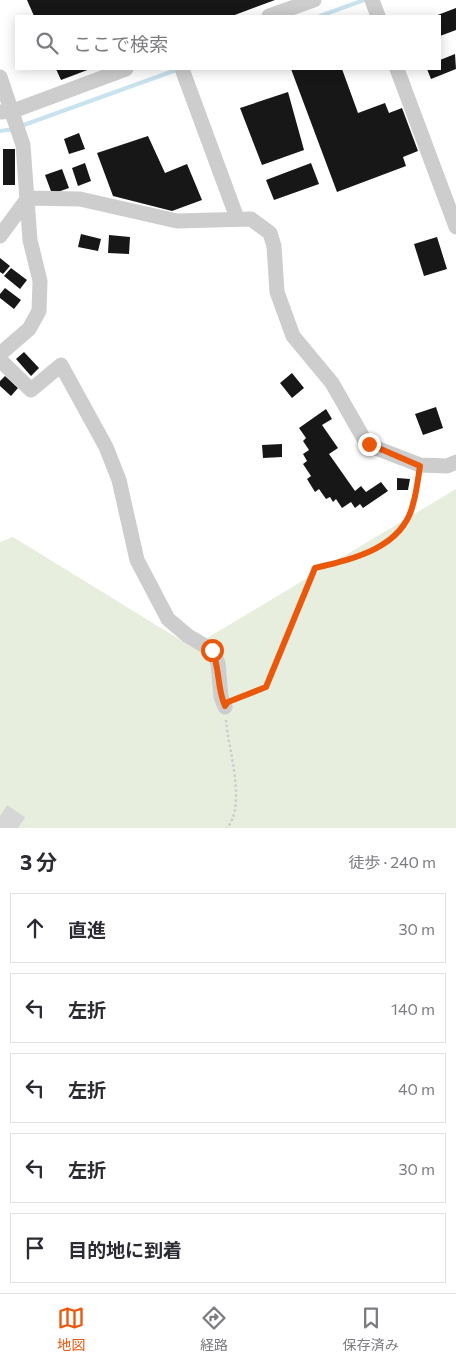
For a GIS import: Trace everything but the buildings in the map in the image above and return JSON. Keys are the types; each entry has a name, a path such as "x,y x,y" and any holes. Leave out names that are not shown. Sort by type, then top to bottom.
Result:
{"street":[{"path":"272,15 314,0"},
{"path":"372,0 378,15"},
{"path":"6,112 123,70"},
{"path":"182,70 237,218"},
{"path":"397,70 456,226"},
{"path":"0,77 6,112 23,145 30,240 40,281 39,311 29,329 0,354"},
{"path":"28,198 80,199 176,221 251,219 270,234 274,246 277,292 293,336 332,383 364,439 376,448 420,466 447,466 456,462"},
{"path":"0,236 28,198"},
{"path":"0,360 31,390 61,365 106,447 119,480 138,560 151,588 168,619 188,636 212,650 218,663 221,697 225,706"}],"path":[{"path":"227,828 232,822 236,795 225,706 228,702 266,687 315,568 371,552 400,531 413,506 420,466"}],"green space":[{"path":"456,489 456,828 0,828 0,542 13,537 192,647"}],"waterway":[{"path":"323,15 364,0"},
{"path":"21,126 176,70"},
{"path":"0,131 15,129"}],"tunnel":[{"path":"0,816 18,828"}],"route":[{"path":"212,650 218,663 221,697 225,706 228,702 266,687 315,568 345,561 371,552 400,531 413,506 420,466 369,444"}]}
